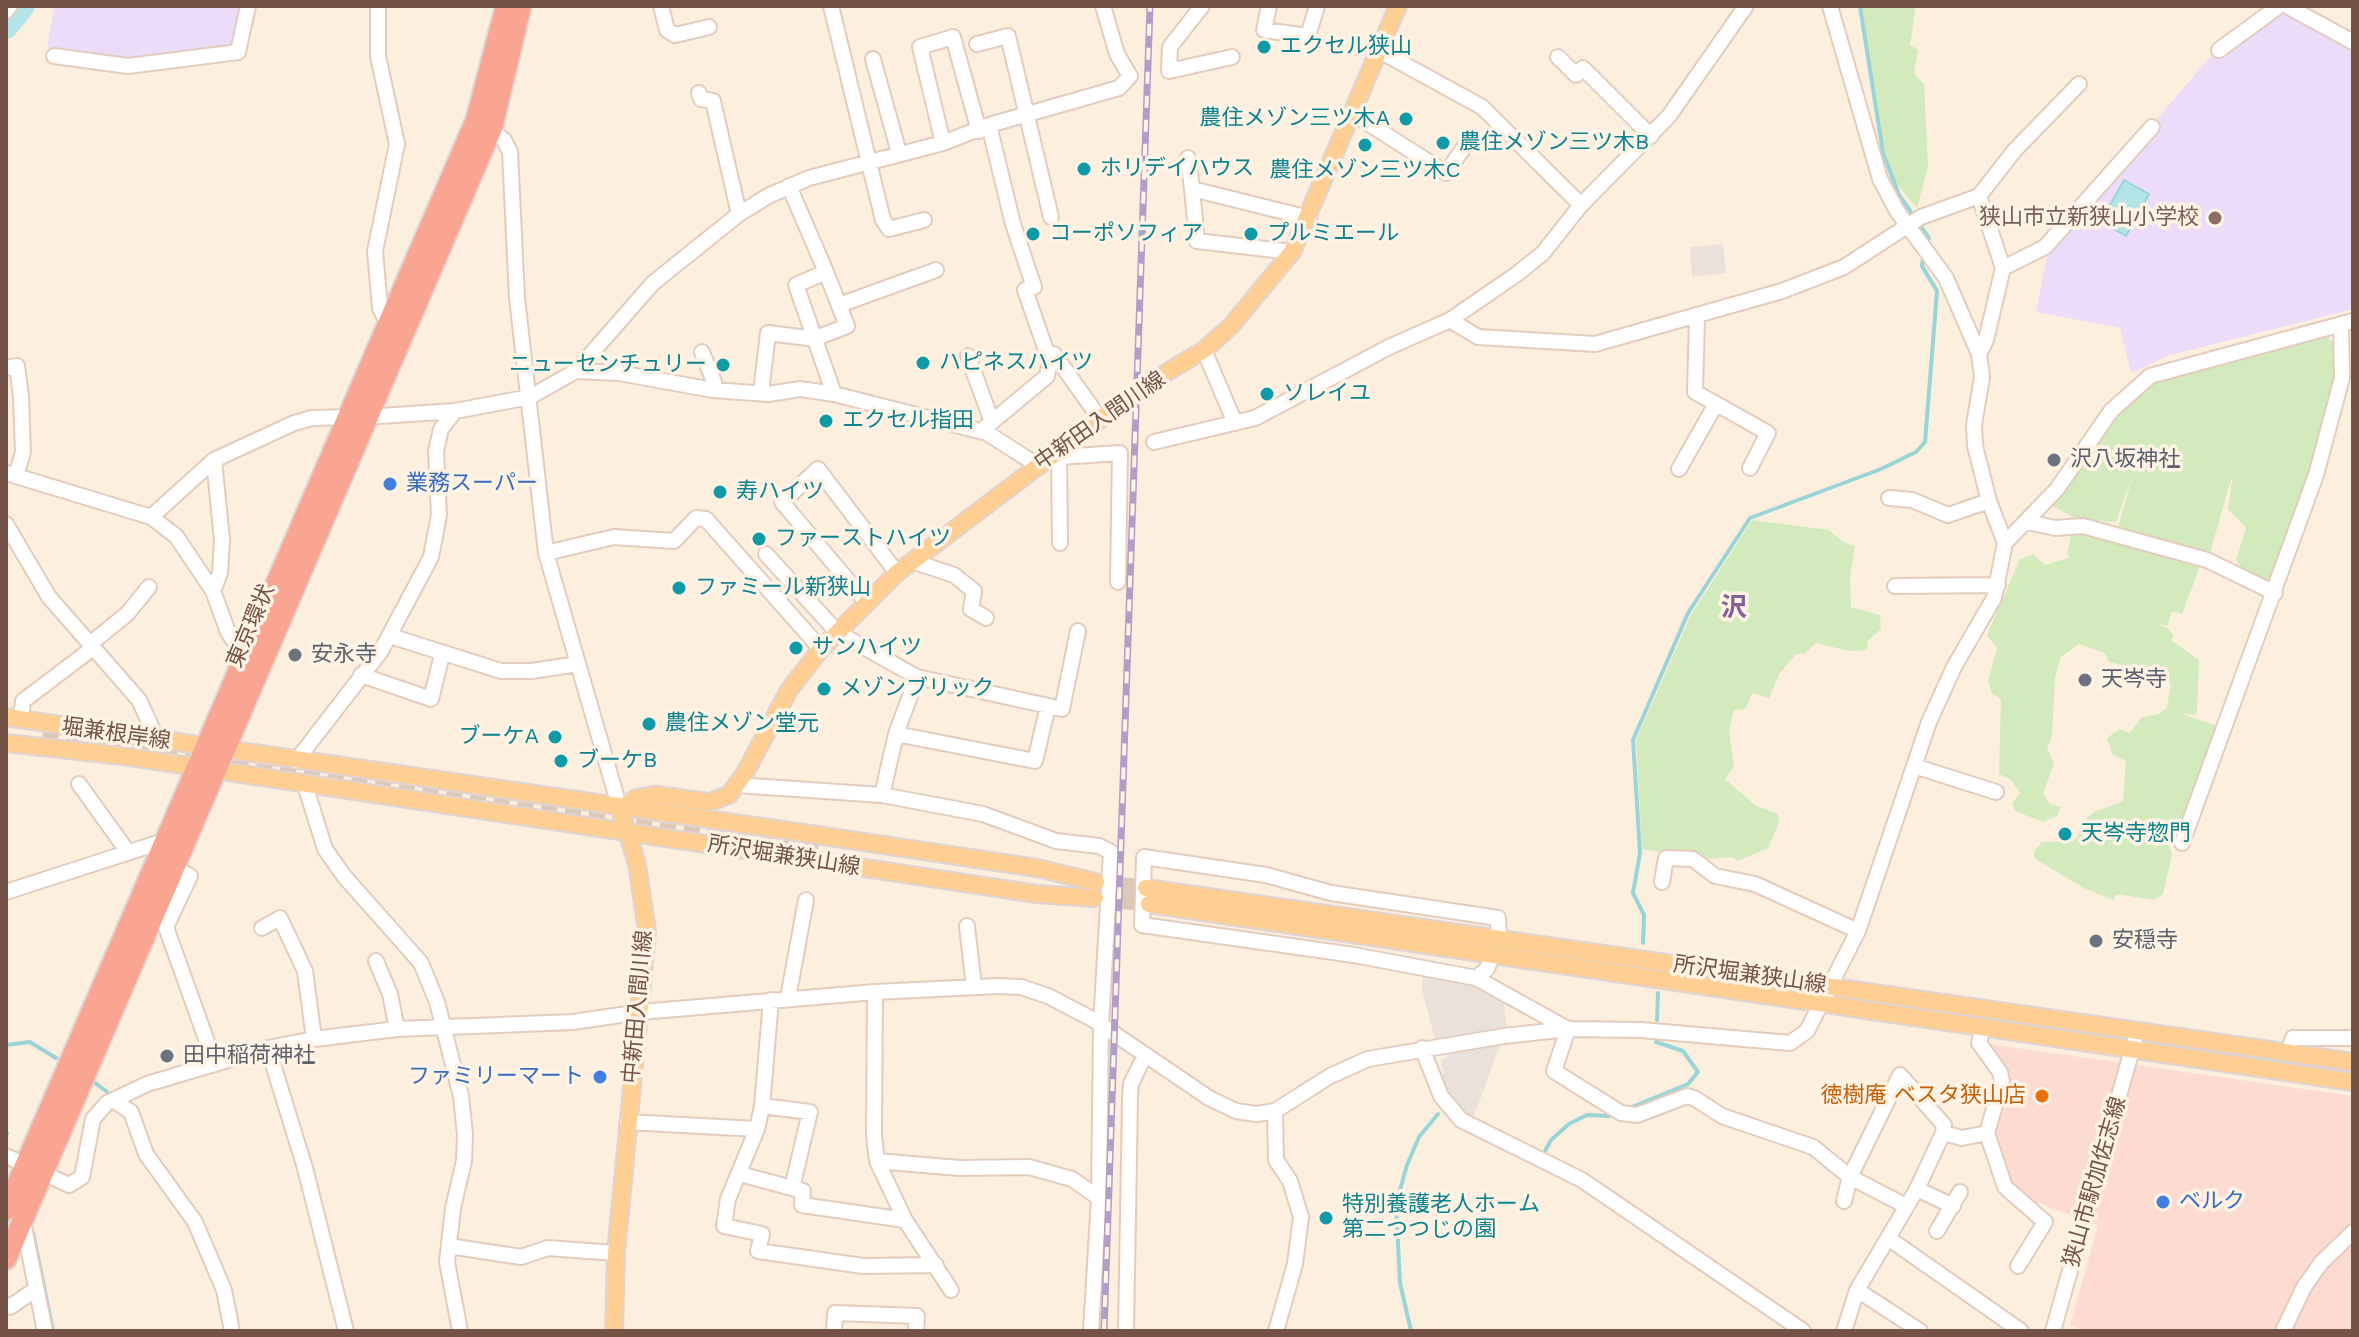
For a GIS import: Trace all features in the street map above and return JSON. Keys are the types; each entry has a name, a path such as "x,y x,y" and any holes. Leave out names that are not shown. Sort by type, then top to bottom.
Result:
{"highway":[{"name":"東京環状","path":"216,748 243,655 357,417 389,326 484,124 506,6"},
{"name":"東京環状","path":"6,1259 24,1165 167,840 216,748 484,124 521,6"},
{"name":"東京環状","path":"24,1165 174,867 206,769"}],"main road":[{"name":"中新田入間川線","path":"736,787 789,690 821,649 866,602 897,573 1037,465 1059,453 1144,386 1204,350 1258,296 1292,252 1309,218 1398,6"},
{"name":"堀兼根岸線","path":"11,721 216,748"},
{"name":"堀兼根岸線","path":"6,734 42,736 11,721"},
{"name":"堀兼根岸線","path":"6,743 206,769"},
{"name":"所沢堀兼狭山線","path":"216,748 1037,868 1095,890"},
{"name":"所沢堀兼狭山線","path":"206,769 1037,894 1095,890"},
{"path":"620,809 636,798 656,795 716,802 736,787"},
{"path":"736,787 732,812 739,824"},
{"name":"中新田入間川線","path":"614,1331 616,1253 647,931 637,864 620,809"},
{"name":"所沢堀兼狭山線","path":"819,848 1036,877 1095,890"},
{"name":"所沢堀兼狭山線","path":"2353,1062 2288,1052 2134,1040 1983,1027 1492,956 1148,896 1499,939 1833,987 2134,1040 2353,1082"}],"street":[{"path":"6,11 10,6"},
{"path":"54,56 128,66 238,52 247,11 262,6"},
{"path":"378,6 378,56 397,144 375,251 380,308 389,326"},
{"path":"661,6 667,30 675,35 709,27"},
{"path":"831,6 866,161 883,220 889,229 924,220"},
{"path":"151,517 214,460 294,423 312,418 455,411 530,397 576,371 653,283 739,214 789,186 866,161 943,143 1119,88 1130,76 1117,54 1103,6"},
{"path":"1269,6 1264,30 1308,36 1317,6"},
{"path":"1154,442 1255,418 1389,347 1450,320 1543,253 1581,205 1651,136 1686,96 1746,6"},
{"path":"24,1165 69,1185 82,1177 93,1119 113,1100 147,1084 268,1048 397,1029 573,1022 788,998 1021,987 1048,996 1101,1025 1222,1105 1257,1114 1275,1111 1330,1076 1368,1059 1422,1048 1568,1029 1641,1030 1790,1043 1807,1031 1825,1002 1858,931 1940,695 1994,598 2005,543 1989,501 1975,446 1982,377 1979,354 1946,278 1906,225 1880,179 1830,6"},
{"path":"2219,50 2279,6"},
{"path":"2287,6 2353,42"},
{"path":"1198,7 1170,47 1169,71 1232,57"},
{"path":"977,44 1008,36 1051,217"},
{"path":"943,143 920,47 953,37 1034,287 1025,290 1047,355 1047,376 987,426"},
{"path":"1378,50 1482,107 1581,205"},
{"path":"1558,57 1576,75 1583,68 1651,136"},
{"path":"873,59 899,153"},
{"path":"1450,320 1478,337 1595,344 1782,291 1844,267 1906,225 1979,196 2014,151 2079,84"},
{"path":"699,93 701,99 713,101 739,214"},
{"path":"1352,113 1446,173 1465,146"},
{"path":"484,124 510,152 517,298 546,553 620,809"},
{"path":"2003,268 2045,247 2152,127"},
{"path":"1188,158 1197,241 1292,252"},
{"path":"761,393 768,333 816,338 847,326 789,186"},
{"path":"1192,189 1309,218"},
{"path":"1979,196 2003,268 1986,340 1979,354"},
{"path":"839,305 936,270"},
{"path":"826,272 796,285 834,394"},
{"path":"1697,316 1695,392 1768,433 1750,468"},
{"path":"2005,543 2057,489 2111,411 2150,376 2347,322 2342,378 2316,475 2182,843"},
{"path":"1204,350 1235,423"},
{"path":"702,352 714,382 713,390"},
{"path":"1047,355 1054,354 1100,419"},
{"path":"968,356 987,426"},
{"path":"6,368 17,366 21,397 23,452 11,474 151,517 176,536 213,591 228,632 243,655"},
{"path":"576,371 619,373 713,390 761,393 800,389 834,394 987,426 1037,465"},
{"path":"1679,469 1716,404"},
{"path":"296,761 390,636 436,542 439,515 434,462 441,429 455,411"},
{"path":"1060,543 1059,453 1120,453 1118,582"},
{"path":"213,591 220,573 222,540 214,460"},
{"path":"866,602 782,502 818,469 897,573"},
{"path":"1889,498 1912,500 1948,515 1989,501"},
{"path":"546,553 614,537 674,541 696,518 706,519 821,649"},
{"path":"2028,522 2055,528 2083,526 2207,560 2275,593"},
{"path":"6,524 49,597 139,700 152,728 151,740"},
{"path":"766,554 837,632 917,677 1062,709 1078,631"},
{"path":"912,561 954,575 974,591 971,609 986,618"},
{"path":"1895,586 1998,585"},
{"path":"11,721 23,701 127,614 149,587"},
{"path":"390,636 442,655 501,671 531,671 578,664"},
{"path":"361,675 431,699 442,655"},
{"path":"882,795 896,734 917,677"},
{"path":"896,734 1035,761 1048,706"},
{"path":"1914,766 1996,792"},
{"path":"79,784 128,852"},
{"path":"305,785 325,849 344,876 421,963 437,1002 461,1096 465,1135 464,1161 449,1246 449,1283 460,1331"},
{"path":"736,787 882,795 983,814 1056,841 1099,846 1111,852 1101,1025 1099,1198 1091,1331"},
{"path":"6,892 167,840"},
{"path":"1499,939 1498,918 1331,893 1266,875 1144,857 1142,925 1354,955 1476,978 1568,1029"},
{"path":"1662,882 1666,858 1693,859 1715,876 1755,884 1858,931"},
{"path":"174,867 190,876 166,927 215,1064"},
{"path":"788,998 806,900"},
{"path":"262,928 280,918 305,971 314,1039"},
{"path":"967,926 974,987"},
{"path":"1476,978 1487,969 1492,956"},
{"path":"376,961 390,994 397,1029"},
{"path":"875,992 874,1135 877,1161 905,1220 951,1290"},
{"path":"771,1000 762,1106 757,1129 728,1199 724,1226 762,1234 758,1251 863,1266 936,1265"},
{"path":"1983,1027 1979,1043 2000,1072 2002,1081 1987,1133 2005,1187 2045,1222 2018,1266"},
{"path":"1568,1029 1554,1071 1621,1113 1637,1115 1687,1096 1694,1098 1722,1116 1813,1147 1850,1177 1906,1206"},
{"path":"2288,1052 2293,1038 2353,1038"},
{"name":"狭山市駅加佐志線","path":"2053,1331 2134,1040"},
{"path":"268,1048 305,1168 346,1331"},
{"path":"1422,1048 1441,1096 1461,1120 1590,1186 1803,1331"},
{"path":"1126,1331 1130,1098 1131,1084 1145,1055"},
{"path":"1844,1201 1850,1177 1900,1075 1944,1125 1943,1133 1917,1189 1857,1290 1844,1331"},
{"path":"113,1100 131,1112 146,1154 195,1222 224,1290 232,1331"},
{"path":"762,1106 810,1112 792,1188"},
{"path":"1275,1111 1276,1160 1295,1192 1301,1217 1295,1264 1276,1331"},
{"path":"627,1122 757,1129"},
{"path":"1943,1133 1962,1138 1987,1133"},
{"path":"877,1161 959,1168 1029,1167 1072,1179 1099,1198"},
{"path":"740,1174 803,1191 802,1205 905,1220"},
{"path":"1917,1189 1956,1199 1937,1231"},
{"path":"14,1214 42,1297 45,1331"},
{"path":"2283,1331 2313,1275 2353,1232"},
{"path":"1888,1238 2021,1331"},
{"path":"449,1246 521,1257 548,1248 616,1253"},
{"path":"1857,1290 1920,1331"},
{"path":"6,1305 10,1307 42,1297"},
{"path":"834,1331 835,1313 917,1316 916,1331"}],"shaded area":[{"path":"54,6 244,6 237,42 231,49 128,61 47,48"},
{"name":"狭山市立新狭山小学校","path":"2284,10 2353,48 2353,309 2167,356 2131,373 2120,328 2036,312 2049,247 2208,59"},
{"path":"1723,244 1726,273 1692,277 1690,247"},
{"path":"1423,970 1466,977 1503,997 1507,1027 1435,1040 1422,990"},
{"path":"1989,1044 2353,1096 2353,1331 2085,1331 2070,1325 2098,1225 2022,1197 2008,1185 1992,1126 2008,1075 1987,1052"},
{"path":"1500,1045 1473,1119 1456,1103 1444,1085 1441,1061 1450,1054"}],"green space":[{"path":"1862,6 1916,6 1910,45 1918,50 1914,74 1924,84 1928,166 1917,208 1894,181 1881,139"},
{"path":"2328,337 2333,343 2340,374 2304,499 2270,583 2243,570 2236,560 2246,528 2228,509 2233,473 2209,556 2117,531 2133,474 2116,522 2077,519 2052,506 2109,422 2147,387 2169,375"},
{"path":"1752,520 1829,530 1843,542 1855,546 1850,578 1851,607 1880,615 1881,629 1868,641 1867,650 1849,651 1816,643 1805,653 1796,654 1779,674 1769,698 1753,693 1745,709 1734,710 1729,731 1734,767 1725,779 1755,805 1778,814 1779,823 1768,848 1738,861 1731,857 1708,859 1675,849 1661,852 1642,849 1636,740 1691,615"},
{"path":"2072,529 2201,564 2182,614 2172,611 2167,626 2153,622 2167,628 2173,635 2172,641 2199,660 2197,712 2194,715 2179,713 2220,727 2180,839 2146,831 2168,843 2172,855 2163,894 2154,900 2117,894 2113,900 2084,888 2040,862 2034,857 2034,851 2042,842 2073,841 2078,837 2080,825 2094,812 2123,801 2126,761 2113,755 2107,738 2119,729 2130,733 2142,717 2159,714 2167,707 2171,683 2146,671 2109,662 2105,653 2079,644 2061,657 2055,677 2052,736 2047,749 2054,763 2043,794 2050,804 2061,807 2057,816 2043,822 2015,811 2012,804 2020,793 2011,780 1999,774 2001,699 1992,693 1988,682 1997,648 1987,635 2020,559 2033,554 2045,565 2071,557 2067,555"}],"water":[{"path":"2124,180 2149,194 2126,236 2101,222"}],"waterway":[{"path":"6,27 23,6"},
{"path":"1860,6 1883,153 1899,195 1911,212"},
{"path":"1919,224 1929,238 1927,243"},
{"path":"1643,943 1644,915 1633,893 1640,853 1633,740 1688,613 1750,518 1881,469 1916,452 1925,442 1937,291 1922,266 1923,259"},
{"path":"1657,1020 1658,993"},
{"path":"6,1045 30,1042 56,1058"},
{"path":"1632,1107 1688,1084 1698,1072 1683,1051 1656,1042"},
{"path":"95,1083 110,1094"},
{"path":"1411,1331 1400,1283 1396,1204 1419,1137 1438,1114"},
{"path":"1545,1151 1551,1140 1569,1124 1587,1115 1609,1116"},
{"path":"33,1233 53,1331"}],"tunnel":[{"path":"43,732 820,845"},
{"path":"1097,882 1146,888"},
{"path":"1095,898 1149,904"}],"railway":[{"path":"1104,1331 1150,6"}],"place":[{"name":"エクセル狭山","path":"1264,47"},
{"name":"農住メゾン三ツ木A","path":"1406,119"},
{"name":"農住メゾン三ツ木B","path":"1443,143"},
{"name":"農住メゾン三ツ木C","path":"1365,145"},
{"name":"ホリデイハウス","path":"1084,169"},
{"name":"狭山市立新狭山小学校","path":"2215,218"},
{"name":"コーポソフィア","path":"1033,234"},
{"name":"プルミエール","path":"1251,234"},
{"name":"ハピネスハイツ","path":"923,363"},
{"name":"ニューセンチュリー","path":"723,365"},
{"name":"ソレイユ","path":"1267,394"},
{"name":"エクセル指田","path":"826,421"},
{"name":"沢八坂神社","path":"2054,460"},
{"name":"業務スーパー","path":"390,484"},
{"name":"寿ハイツ","path":"720,492"},
{"name":"ファーストハイツ","path":"759,539"},
{"name":"ファミール新狭山","path":"679,588"},
{"name":"サンハイツ","path":"796,648"},
{"name":"安永寺","path":"295,655"},
{"name":"天岑寺","path":"2085,680"},
{"name":"メゾンブリック","path":"824,689"},
{"name":"農住メゾン堂元","path":"649,724"},
{"name":"ブーケA","path":"555,737"},
{"name":"ブーケB","path":"561,761"},
{"name":"天岑寺惣門","path":"2065,834"},
{"name":"安穏寺","path":"2096,941"},
{"name":"田中稲荷神社","path":"167,1056"},
{"name":"ファミリーマート","path":"600,1077"},
{"name":"徳樹庵 ベスタ狭山店","path":"2042,1096"},
{"name":"ベルク","path":"2163,1202"},
{"name":"特別養護老人ホーム 第二つつじの園","path":"1326,1218"}],"district":[{"name":"沢","path":"1734,608"}]}
